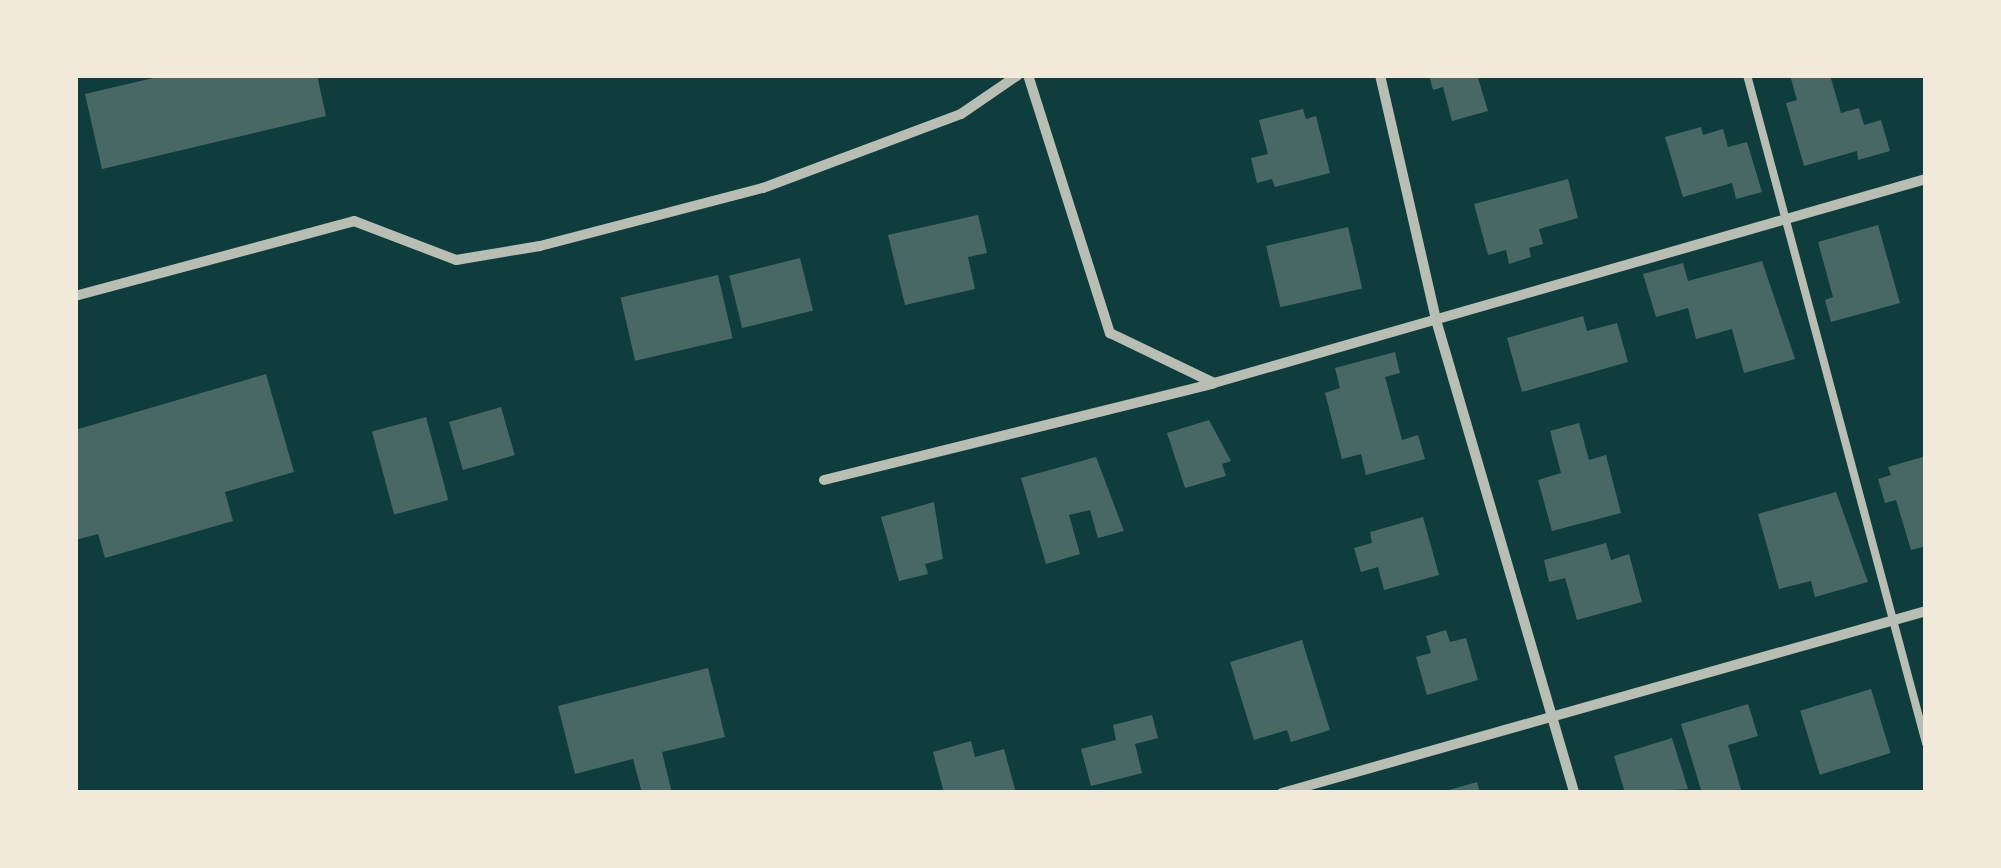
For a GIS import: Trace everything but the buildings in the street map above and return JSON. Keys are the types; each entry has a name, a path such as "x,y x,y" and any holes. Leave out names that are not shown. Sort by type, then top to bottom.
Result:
{"street":[{"path":"75,296 354,221 456,260 540,246 763,188 960,114 1018,75"},
{"path":"1028,75 1110,333 1214,383"},
{"path":"1380,75 1436,320 1574,793"},
{"path":"824,480 1214,383 1926,179"},
{"path":"1282,793 1926,610"}],"lane":[{"path":"1747,75 1789,218 1926,744"}]}
